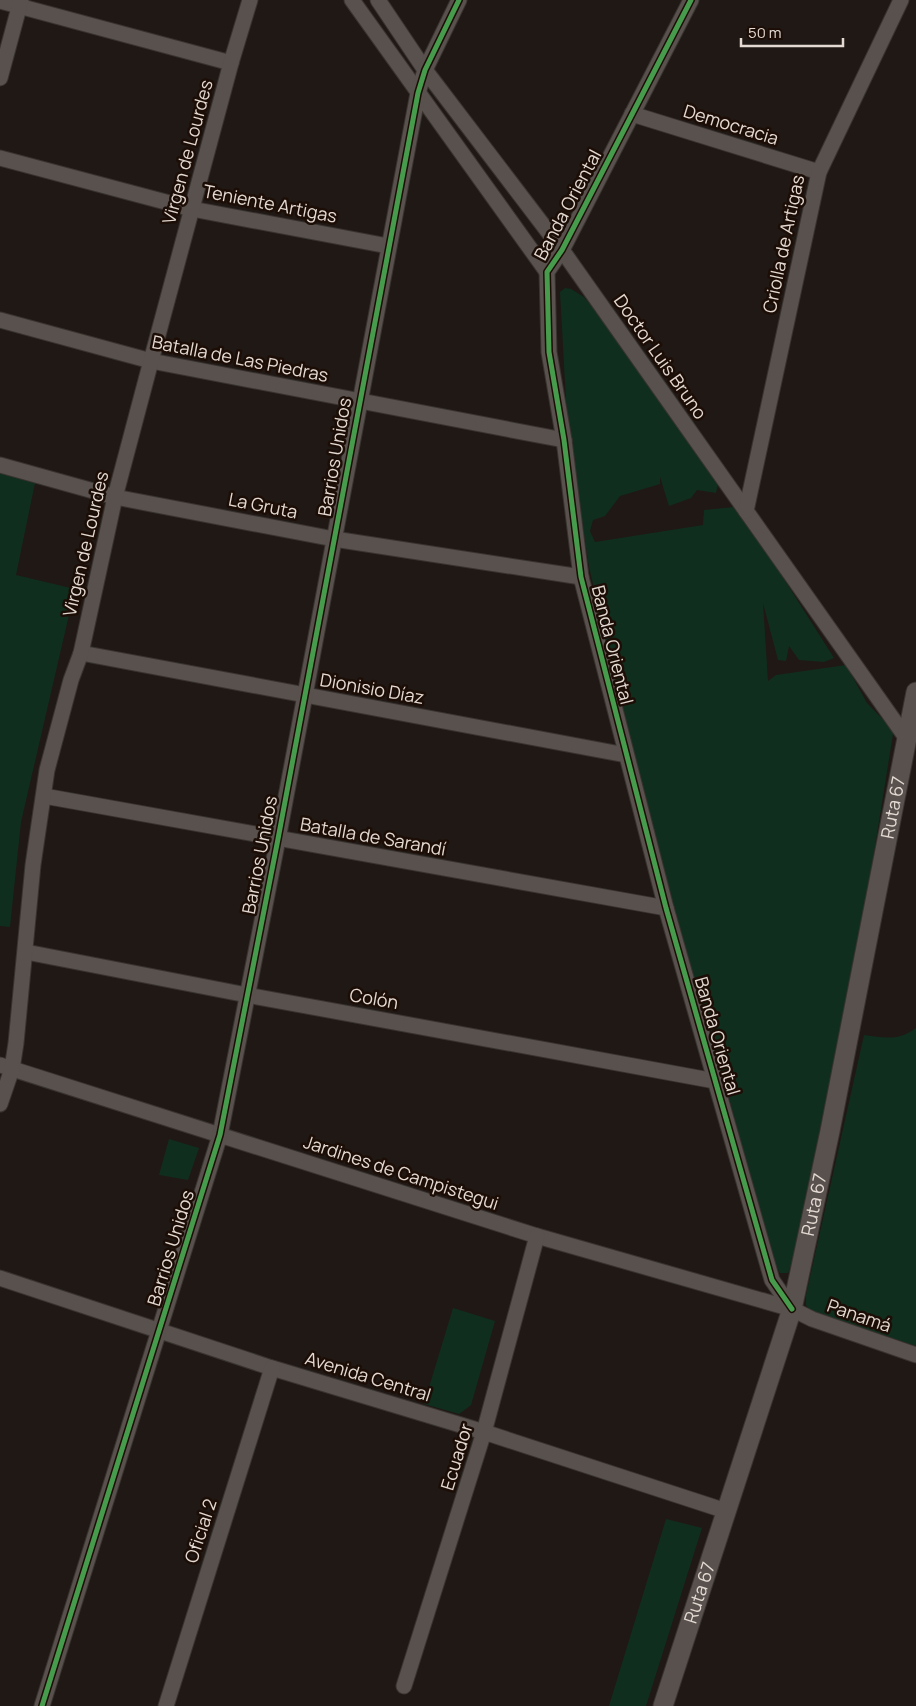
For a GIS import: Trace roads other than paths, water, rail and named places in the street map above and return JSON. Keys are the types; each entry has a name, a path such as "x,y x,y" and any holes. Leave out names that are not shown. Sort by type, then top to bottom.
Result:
{"street":[{"name":"Virgen de Lourdes","path":"0,1104 26,952 33,865 47,770 71,680 81,653 115,497 231,63 250,0"},
{"path":"352,0 547,272"},
{"name":"Doctor Luis Bruno","path":"378,0 425,70 562,250 907,739"},
{"name":"Barrios Unidos","path":"42,1706 220,1135 278,839 418,93 425,70 459,0"},
{"name":"Banda Oriental","path":"691,0 562,250 547,272 549,352 564,440 581,578 666,908 772,1280 792,1309"},
{"name":"Criolla de Artigas","path":"746,511 819,172 901,0"},
{"path":"0,1 20,3 231,63"},
{"path":"0,78 20,3"},
{"name":"Democracia","path":"632,114 819,172"},
{"name":"Teniente Artigas","path":"0,158 192,209 388,246"},
{"name":"Batalla de Las Piedras","path":"0,320 151,361 564,440"},
{"name":"La Gruta","path":"0,465 115,497 334,539 581,578"},
{"name":"Dionisio Díaz","path":"81,653 626,755"},
{"name":"Ruta 67","path":"663,1706 792,1309 832,1121 916,692"},
{"name":"Batalla de Sarandí","path":"44,796 666,908"},
{"name":"Colón","path":"26,952 247,995 715,1081"},
{"name":"Jardines de Campistegui","path":"6,1067 537,1236 792,1309"},
{"name":"Ecuador","path":"404,1686 484,1432 537,1236"},
{"name":"Avenida Central","path":"0,1278 272,1368 484,1432 726,1511"},
{"name":"Panamá","path":"792,1309 812,1319 916,1356"},
{"name":"Oficial 2","path":"166,1706 272,1368"}]}
